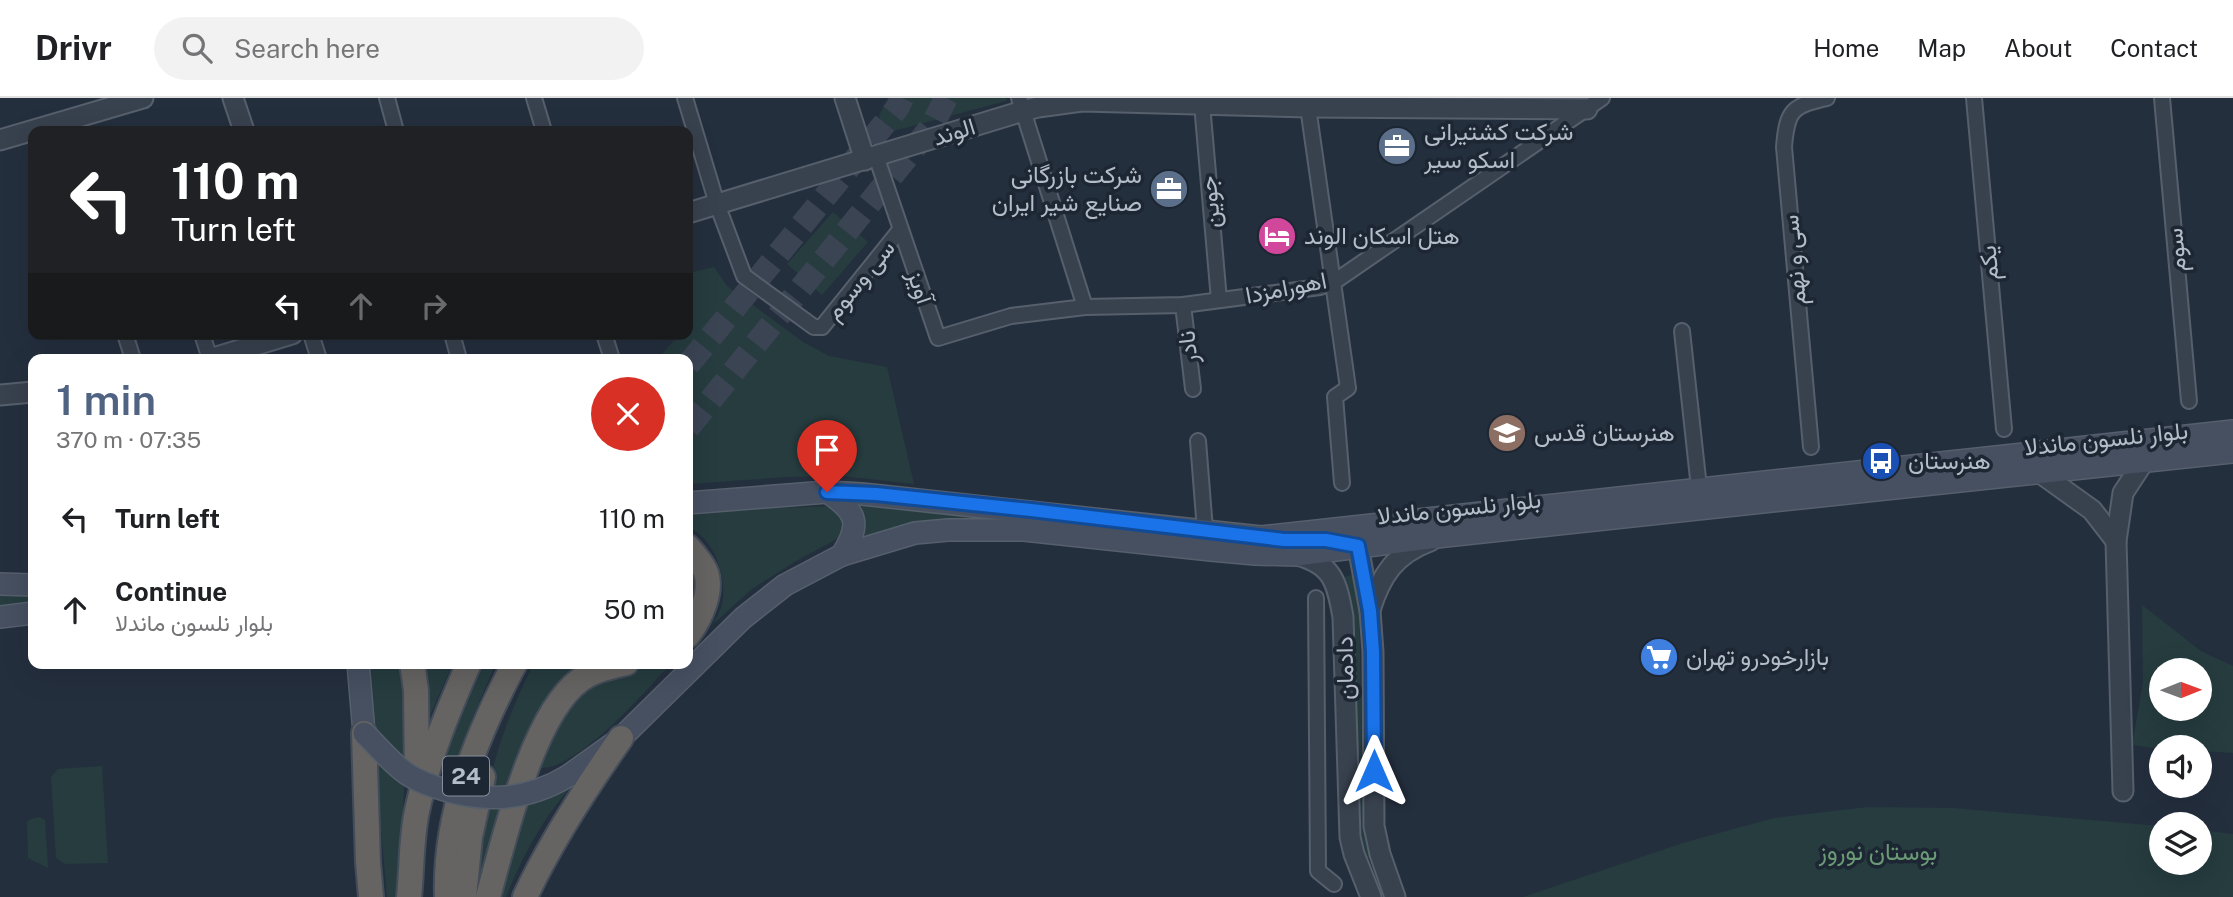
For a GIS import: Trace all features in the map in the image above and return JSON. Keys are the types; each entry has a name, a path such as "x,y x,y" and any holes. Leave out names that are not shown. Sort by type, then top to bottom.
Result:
{"highway":[{"path":"693,554 706,573 706,598 700,619 693,628"},
{"path":"413,669 418,723 416,813"},
{"name":"24","path":"409,897 416,813 429,762 466,669"},
{"name":"24","path":"447,897 449,854 455,816 467,773 497,696 512,669"},
{"path":"464,897 470,837 479,791 518,669"},
{"path":"488,897 533,750 548,719 565,694 581,679 602,669"},
{"path":"364,733 371,897"},
{"path":"525,897 547,851 621,738"}],"main road":[{"name":"بلوار نلسون ماندلا","path":"693,669 761,603 803,574 842,555 915,533 979,529 1030,521 1205,530 1261,537 2233,431"},
{"name":"بلوار نلسون ماندلا","path":"693,503 827,492 876,494 982,506 1030,521 1233,552 1297,555 1445,536 2233,452"},
{"path":"827,492 847,506 853,516 855,527 842,555"},
{"path":"979,529 987,524 988,519 982,506"},
{"path":"1261,537 1326,540 1358,546"},
{"path":"0,584 28,585"},
{"path":"0,617 28,614"},
{"path":"359,669 364,733"},
{"name":"بلوار نلسون ماندلا","path":"364,733 407,774 439,789 474,797 514,797 539,791 568,776 621,738 693,669"}],"street":[{"path":"38,126 143,98"},
{"path":"233,98 242,126"},
{"path":"387,98 395,126"},
{"path":"534,98 542,126"},
{"path":"685,98 717,204"},
{"path":"845,98 870,158"},
{"path":"858,98 870,158"},
{"name":"سی و نهم","path":"1811,447 1784,146 1786,127 1793,110 1805,103 1827,98"},
{"name":"یکم","path":"1974,98 2004,429"},
{"name":"سوم","path":"2162,98 2189,401"},
{"name":"الوند","path":"693,211 870,158 1021,104 1038,107 1082,101 1308,107 1467,102 1595,104"},
{"path":"1021,104 1086,307"},
{"name":"جوین","path":"1202,104 1219,300"},
{"name":"اهورامزدا","path":"937,338 1011,316 1086,307 1183,305 1309,289 1334,282 1595,104"},
{"path":"1308,107 1348,388 1335,397 1342,483"},
{"path":"4,135 28,129"},
{"name":"آویز","path":"870,158 900,230 937,338"},
{"name":"سی وسوم","path":"717,204 744,276 818,328 822,327 900,230"},
{"name":"نادر","path":"1183,305 1193,389"},
{"path":"1682,331 1699,488"},
{"path":"249,348 261,340"},
{"path":"228,354 274,340"},
{"path":"0,395 28,393"},
{"path":"1198,441 1205,530"},
{"path":"2123,791 2116,541 2123,493 2144,461"},
{"path":"2039,472 2092,510 2116,541"},
{"path":"1370,611 1377,589 1398,559 1417,546 1445,536"},
{"name":"دادمان","path":"1358,546 1370,611 1374,688 1374,826 1384,896"},
{"name":"دادمان","path":"1297,555 1319,562 1339,593 1343,617 1350,837 1354,854 1384,896"},
{"path":"1316,598 1318,871 1334,884"}],"green space":[{"path":"888,98 1006,98 1006,101 886,133 879,116"},
{"path":"833,212 868,242 822,295 787,264"},
{"path":"714,267 727,286 803,342 829,356 887,367 914,484 842,476 693,484 693,354 663,354 676,340 693,340 693,272"},
{"path":"851,501 964,515 971,520 968,524 889,528 870,536 864,535 862,517"},
{"path":"831,506 845,513 846,534 753,588 712,625 722,605 721,571 712,549 693,530 693,515 723,510"},
{"path":"693,570 696,581 693,603"},
{"path":"1356,574 1359,597 1363,818 1371,857 1367,859 1357,819 1353,626 1340,578"},
{"path":"0,593 28,593 28,604 0,607"},
{"path":"2142,605 2201,651 2233,666 2233,753 2212,752 2212,735 2149,735 2149,747 2132,745 2143,683"},
{"path":"369,669 404,669 408,705 399,897 387,897"},
{"path":"424,669 450,669 429,718 430,700"},
{"path":"478,669 493,669 473,717 456,768 439,765"},
{"path":"531,669 583,669 571,678 476,897 484,806 494,764 516,702"},
{"path":"635,669 666,669 603,734 571,757 553,766 534,769 543,744 583,689"},
{"path":"102,766 108,863 65,864 56,858 51,777 58,769"},
{"path":"570,788 533,840 506,897 495,897 522,808"},
{"name":"بوستان نوروز","path":"1868,807 1952,808 2149,825 2149,875 2212,875 2212,831 2233,834 2233,897 1523,897 1686,842 1774,818"},
{"path":"39,817 45,820 48,868 28,858 27,822"}],"tunnel":[{"path":"693,359 898,107 902,98"},
{"path":"693,422 932,126 946,98"}],"place":[{"name":"شرکت کشتیرانی اسکو سیر","path":"1397,146"},
{"name":"شرکت بازرگانی صنایع شیر ایران","path":"1169,189"},
{"name":"هتل اسکان الوند","path":"1277,236"},
{"name":"هنرستان قدس","path":"1507,433"},
{"name":"هنرستان","path":"1881,461"},
{"name":"بازارخودرو تهران","path":"1659,657"}],"route":[{"path":"827,492 876,494 1284,540 1326,540 1358,546 1370,611 1373,652 1374,771"}]}
